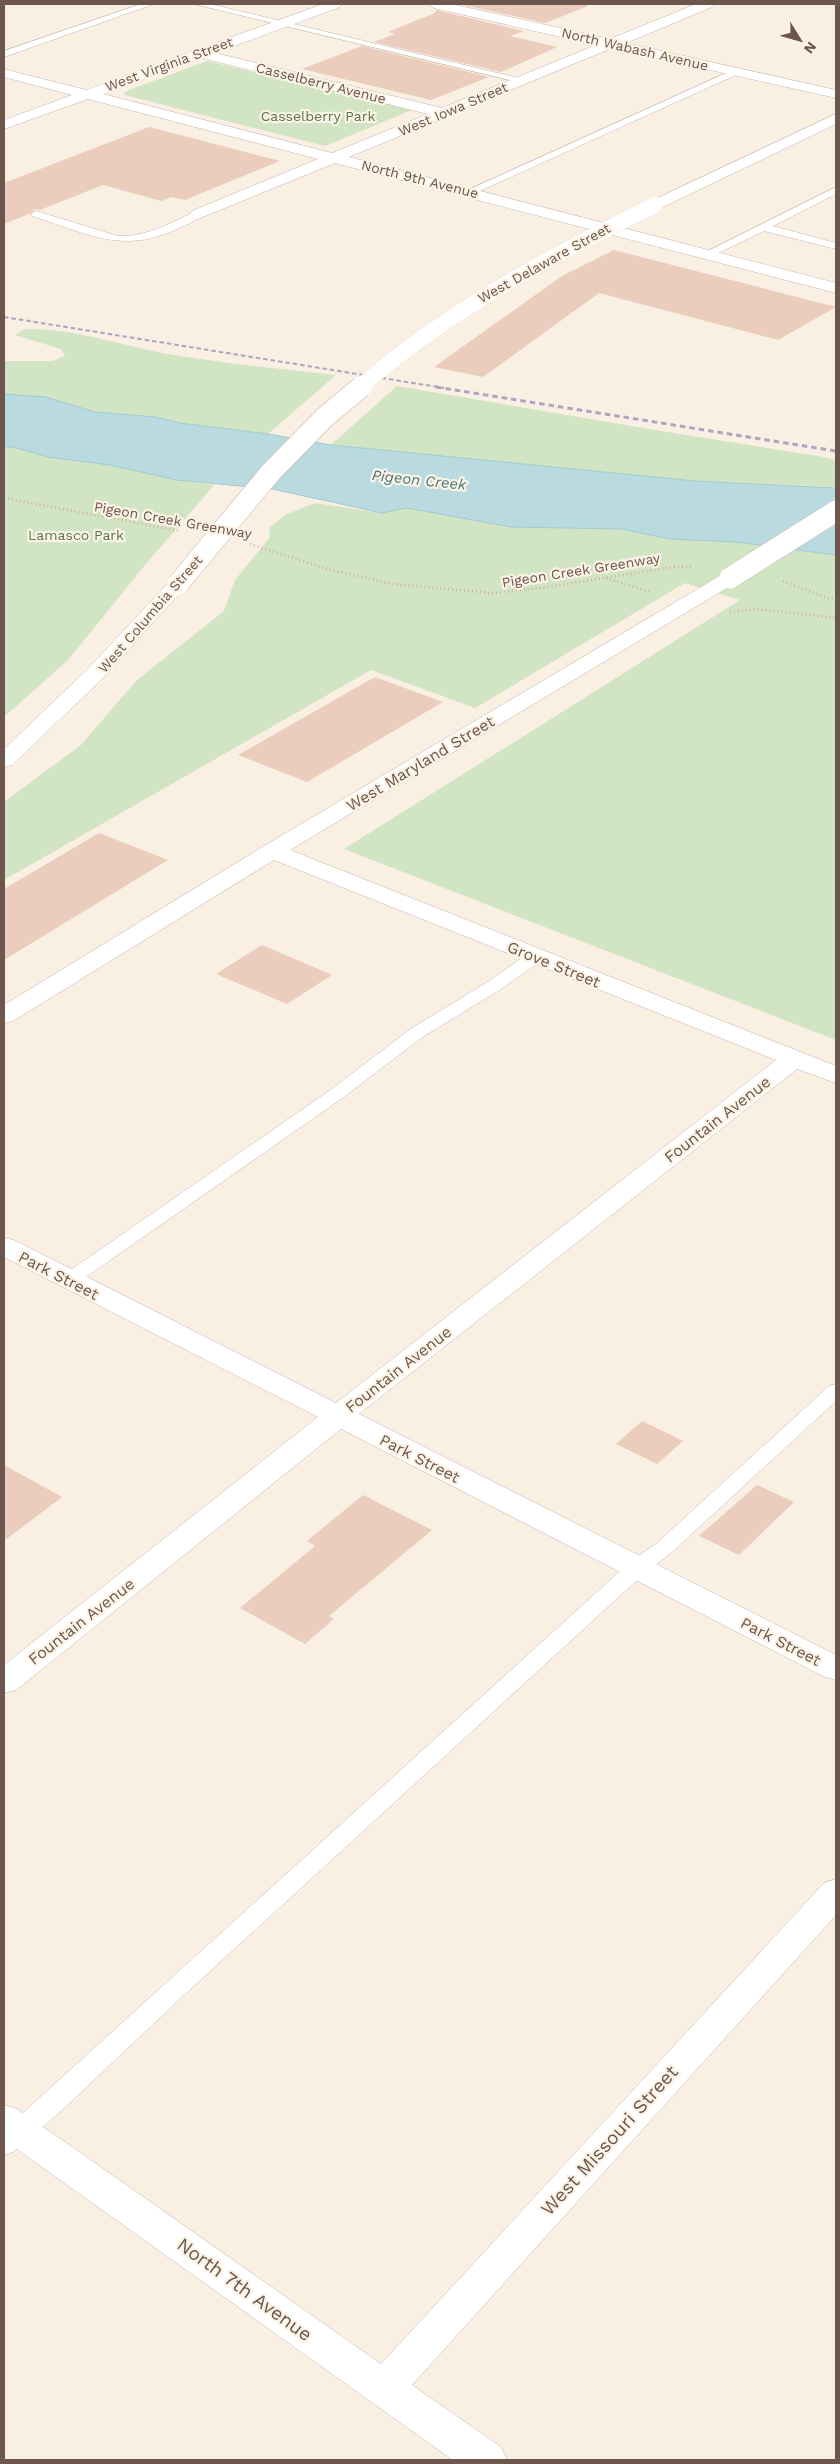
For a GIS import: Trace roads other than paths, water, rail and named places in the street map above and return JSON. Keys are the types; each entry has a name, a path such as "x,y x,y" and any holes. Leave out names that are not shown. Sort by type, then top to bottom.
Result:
{"street":[{"name":"West Virginia Street","path":"4,125 335,4"},
{"name":"North Wabash Avenue","path":"434,4 836,94"},
{"name":"West Iowa Street","path":"198,214 707,4"},
{"name":"North Wabash Avenue","path":"608,27 665,39"},
{"name":"Casselberry Avenue","path":"200,53 443,113"},
{"name":"North 9th Avenue","path":"4,72 836,288"},
{"name":"West Delaware Street","path":"285,457 345,398 380,369 472,304 562,250 836,118"},
{"name":"West Columbia Street","path":"4,760 50,721 102,669 178,584 285,457"},
{"name":"West Maryland Street","path":"4,1016 272,851 730,578 836,511"},
{"name":"Grove Street","path":"272,851 836,1075"},
{"name":"Fountain Avenue","path":"4,1682 337,1417 795,1058"},
{"name":"Park Street","path":"4,1246 337,1417 638,1567 836,1669"},
{"name":"West Missouri Street","path":"383,2389 836,1892"},
{"name":"North 7th Avenue","path":"9,2132 240,2284 383,2389 486,2460"}],"lane":[{"path":"4,54 150,4"},
{"path":"199,4 522,80"},
{"path":"469,192 735,72"},
{"path":"708,254 836,190"},
{"path":"36,214 117,239 139,240 198,214"},
{"path":"763,227 836,246"},
{"path":"69,1280 335,1095 418,1032 492,987 535,957"},
{"path":"9,2132 50,2105 175,1988 638,1567 664,1548 836,1390"}],"water":[{"name":"Pigeon Creek","path":"4,394 45,397 95,412 155,417 180,423 268,434 331,445 695,481 836,488 836,555 736,542 670,539 622,529 511,527 407,508 382,513 272,489 177,480 110,465 48,457 13,447 4,447"}],"railway":[{"path":"4,317 444,388"},
{"path":"436,387 836,451"}],"park label":[{"name":"Casselberry Park","path":"318,116"},
{"name":"Lamasco Park","path":"76,535"}]}
